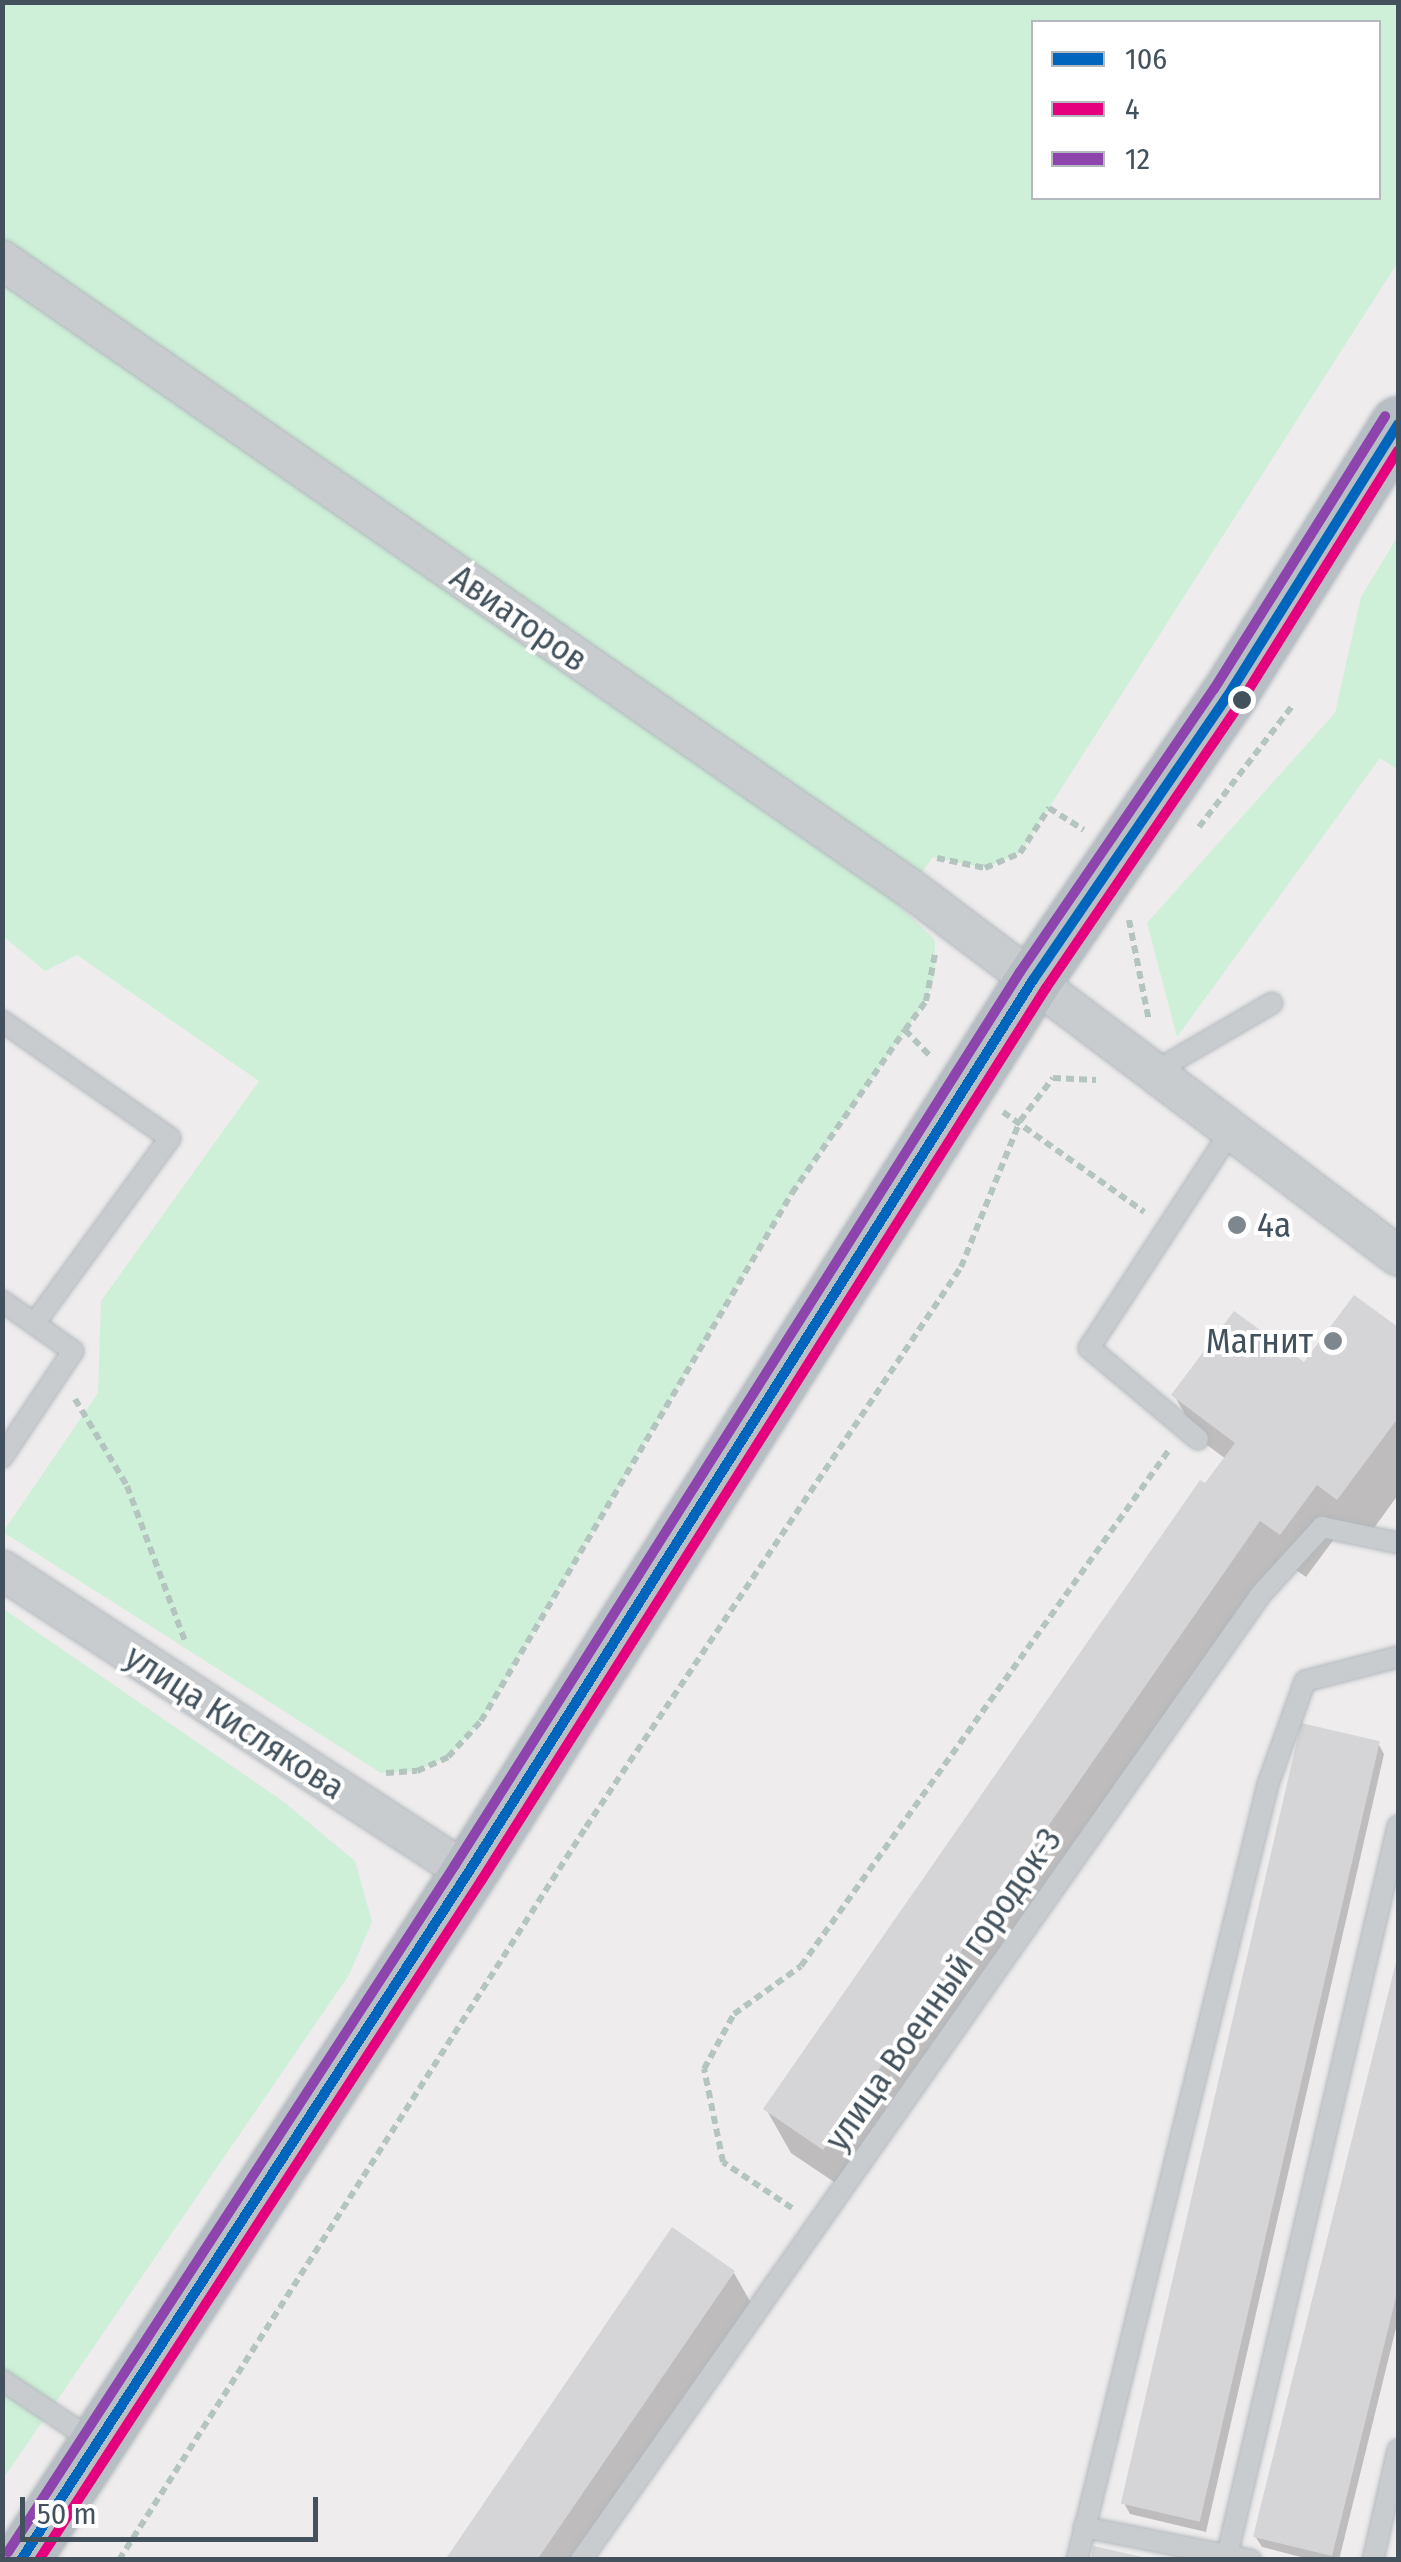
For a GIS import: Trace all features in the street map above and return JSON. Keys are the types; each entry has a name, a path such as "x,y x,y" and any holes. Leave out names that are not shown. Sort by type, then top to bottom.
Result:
{"highway":[{"path":"20,2560 468,1873 1032,980 1120,854 1398,424"}],"street":[{"name":"Авиаторов","path":"2,260 911,888 1150,1064 1398,1256"},
{"name":"улица Кислякова","path":"2,1570 468,1873"}],"lane":[{"path":"1150,1064 1272,1003"},
{"path":"2,1020 170,1138 34,1324"},
{"path":"1191,1434 1089,1348 1233,1128"},
{"path":"2,1301 73,1351 2,1457"},
{"name":"улица Военный городок-3","path":"581,2560 1261,1594 1322,1528 1398,1543"},
{"path":"1077,2560 1268,1784 1305,1681 1398,1657"},
{"path":"1227,2556 1398,1826"},
{"path":"2,2380 96,2443"},
{"path":"1372,2560 1398,2450"},
{"path":"1084,2526 1251,2560"}],"path":[{"path":"1188,840 1293,706"},
{"path":"911,888 933,857 984,868 1020,853 1049,808 1120,854"},
{"path":"119,2560 586,1827 960,1267 1020,1121 1054,1078 1090,1077 1116,1090 1150,1064 1156,1047 1129,918 1138,904"},
{"path":"380,1773 417,1771 448,1757 480,1721 792,1193 905,1030 936,974 934,940"},
{"path":"905,1030 964,1092 1020,1121 1165,1227"},
{"path":"59,1373 127,1486 189,1650"},
{"path":"817,2225 723,2162 704,2069 734,2014 801,1966 1191,1434"}],"green space":[{"path":"2,3 1398,3 1398,262 1020,853 985,868 933,857 899,905 935,940 935,974 926,1001 792,1193 481,1721 448,1757 417,1771 381,1773 3,1532 98,1393 101,1301 259,1081 77,955 45,971 3,936"},
{"path":"1398,536 1398,770 1380,758 1177,1037 1147,923 1335,713 1361,597"},
{"path":"2,1608 284,1802 355,1861 372,1922 349,1975 3,2479"}],"building":[{"path":"1354,1295 1398,1327 1398,1418 1337,1500 1317,1485 1280,1535 1260,1521 823,2150 763,2109 1200,1480 1205,1483 1235,1443 1171,1395 1234,1311 1304,1362"},
{"path":"1301,1723 1380,1741 1200,2522 1121,2503"},
{"path":"1397,1958 1398,2289 1332,2556 1253,2537"},
{"path":"672,2227 735,2271 537,2560 445,2560"},
{"path":"1093,2546 1147,2558 1147,2560 1091,2560"}],"transit line":[{"name":"12","path":"8,2552 455,1865 1020,972 1214,689 1385,416"},
{"name":"106","path":"21,2560 468,1873 1033,980 1227,697 1398,424"},
{"name":"4","path":"39,2560 481,1881 1046,988 1239,705 1398,451"}],"place":[{"name":"4а","path":"1237,1225"},
{"name":"Магнит","path":"1333,1341"}]}
